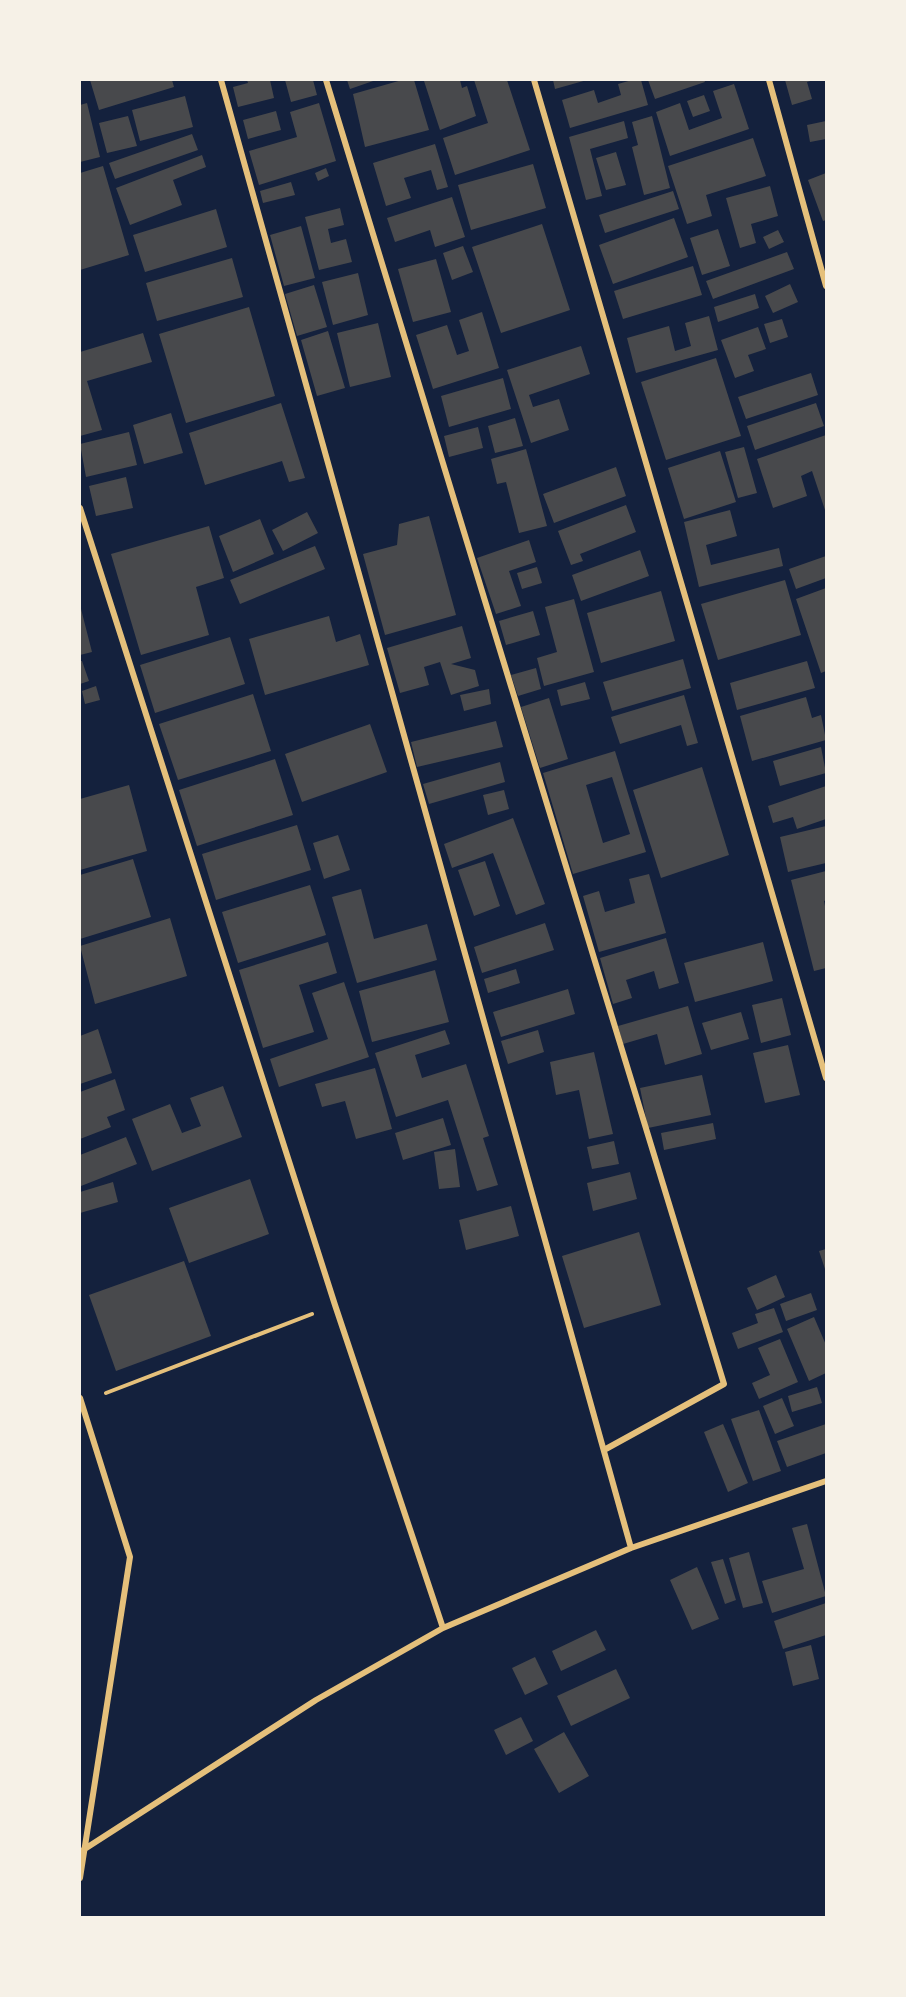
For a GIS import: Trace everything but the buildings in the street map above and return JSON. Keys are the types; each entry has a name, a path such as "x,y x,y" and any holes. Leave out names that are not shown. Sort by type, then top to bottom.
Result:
{"street":[{"path":"221,80 631,1548"},
{"path":"327,80 724,1384 603,1450"},
{"path":"534,80 826,1078"},
{"path":"769,80 826,286"},
{"path":"80,508 335,1305 443,1628"},
{"path":"80,1400 130,1557 82,1851 80,1878"},
{"path":"82,1851 316,1700 443,1628 631,1548 826,1480"}],"path":[{"path":"80,1400 335,1305"}]}
